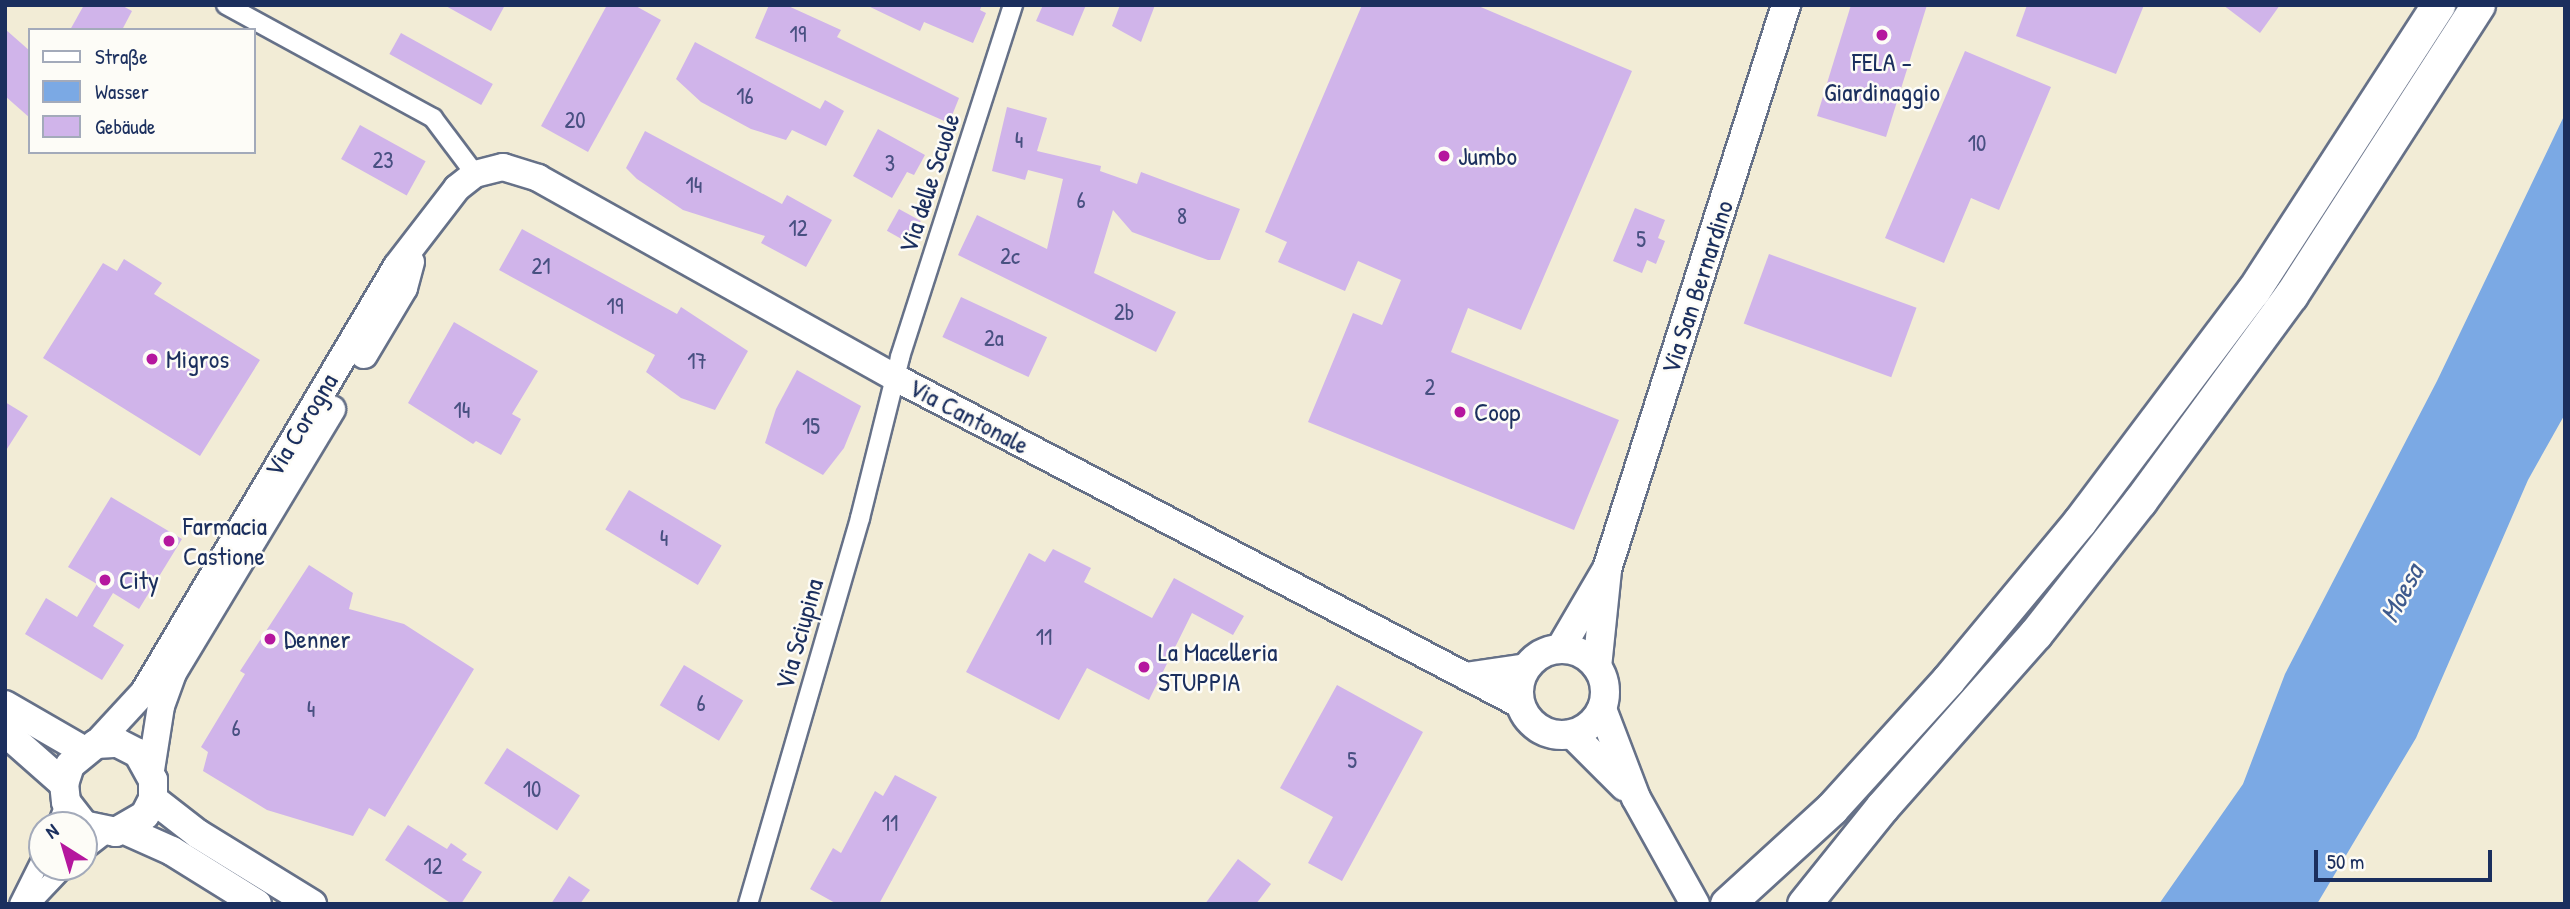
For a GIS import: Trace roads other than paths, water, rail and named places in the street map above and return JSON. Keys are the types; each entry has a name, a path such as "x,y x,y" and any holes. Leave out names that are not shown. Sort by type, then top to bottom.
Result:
{"highway":[{"path":"1775,896 1832,808 1948,680 2139,444 2281,250 2438,5"},
{"path":"1727,904 1775,896 1882,807 2036,633 2209,409 2362,190 2477,5"}],"main road":[{"name":"Via San Bernardino","path":"1597,667 1607,569 1787,5"},
{"name":"Via San Bernardino","path":"1560,649 1607,569"},
{"path":"1560,649 1574,650 1597,667 1605,687 1602,709 1594,720 1572,734 1546,732 1527,716 1521,705 1520,685 1527,667 1541,654 1560,649"},
{"path":"5,705 90,747 128,747 151,770 153,799 145,814 100,828"},
{"path":"1602,709 1636,797 1695,904"},
{"path":"5,732 62,803 100,828 172,851 257,904"},
{"path":"1572,734 1636,797"},
{"path":"62,803 70,765 90,747"},
{"path":"153,799 198,834 312,904"}],"street":[{"path":"226,5 433,118 475,174"},
{"name":"Via delle Scuole","path":"896,378 1013,5"},
{"name":"Via Cantonale","path":"475,174 503,167 538,178 896,378 1521,705"},
{"name":"Via Corogna","path":"90,747 144,692 388,279 415,247 445,202 475,174"},
{"name":"Via Corogna","path":"151,770 160,706 173,673 404,288 415,247"},
{"name":"Via Sciupina","path":"748,904 896,378"},
{"path":"1464,676 1527,667"},
{"path":"19,904 30,881"},
{"path":"30,904 52,881"}],"water":[{"name":"Moesa","path":"2565,114 2565,414 2528,480 2416,738 2317,904 2159,904 2243,784 2285,674 2437,381"}],"place":[{"name":"FELA - Giardinaggio","path":"1882,35"},
{"name":"Jumbo","path":"1444,156"},
{"name":"Migros","path":"152,359"},
{"name":"Coop","path":"1460,412"},
{"name":"Farmacia Castione","path":"169,541"},
{"name":"City","path":"105,580"},
{"name":"Denner","path":"270,639"},
{"name":"La Macelleria STUPPIA","path":"1144,667"}]}
